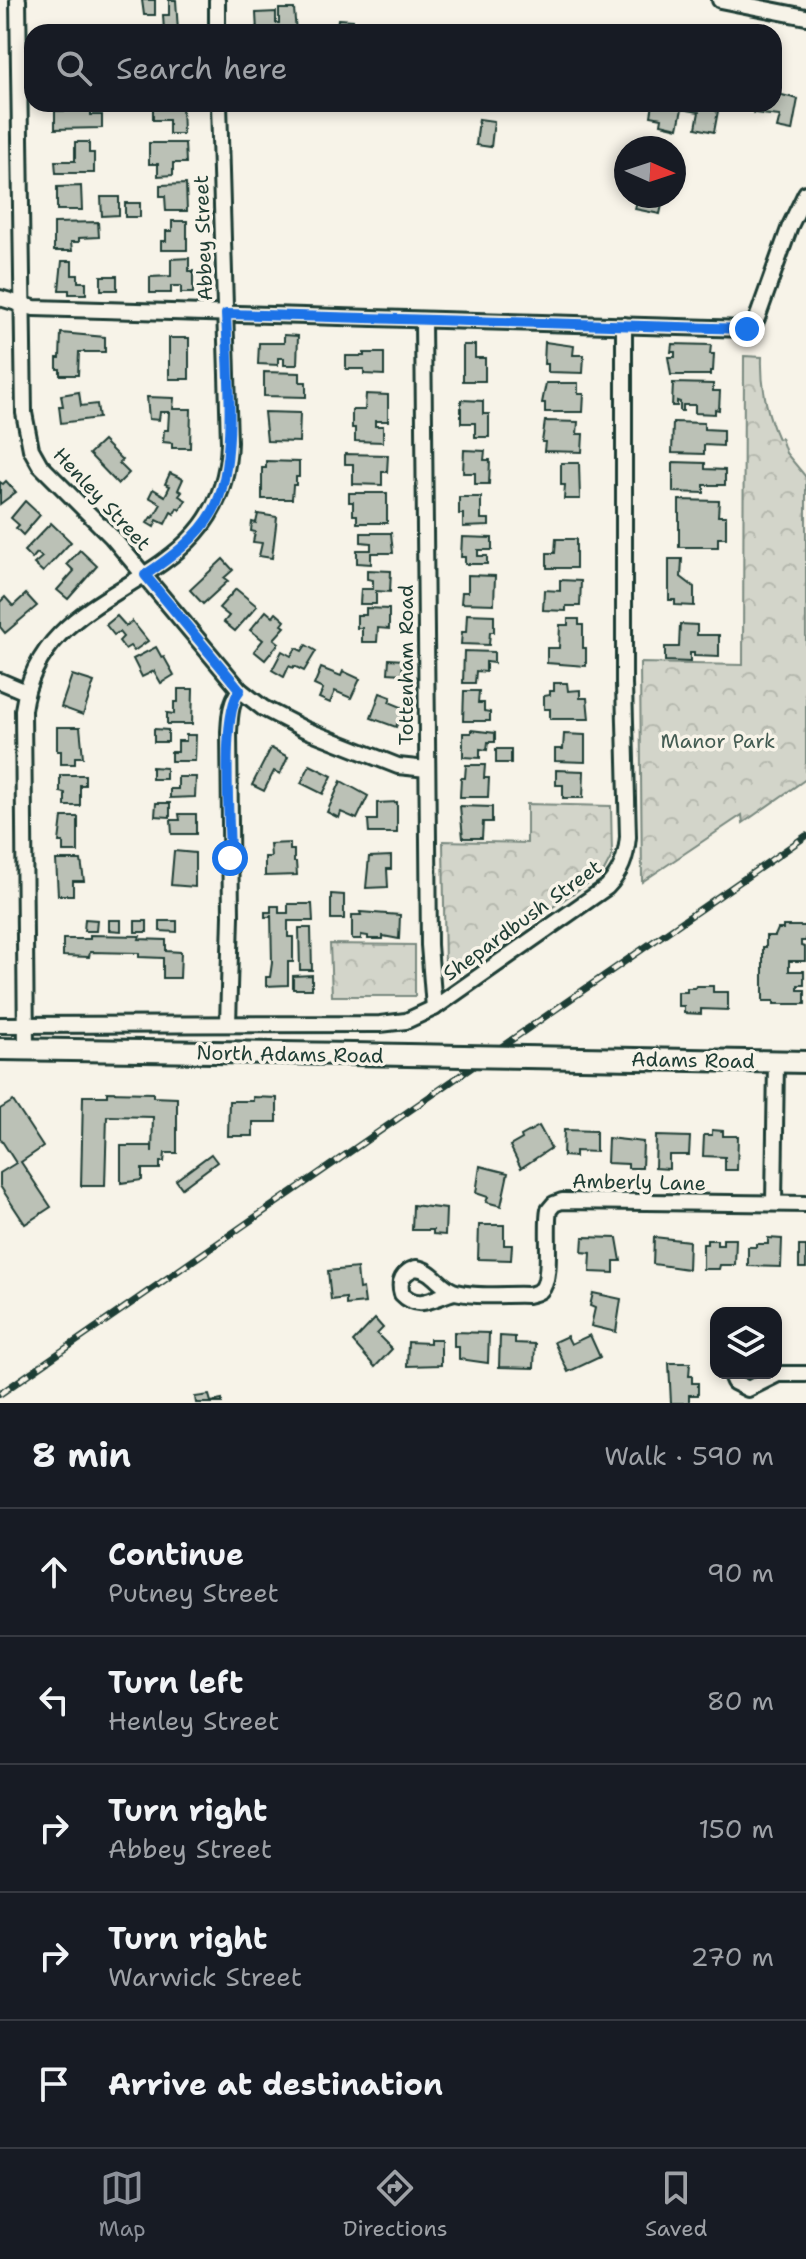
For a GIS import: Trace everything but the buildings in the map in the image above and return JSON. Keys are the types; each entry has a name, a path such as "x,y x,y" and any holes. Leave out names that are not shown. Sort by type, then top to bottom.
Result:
{"main road":[{"name":"North Adams Road","path":"0,1049 581,1058"},
{"name":"Adams Road","path":"581,1058 806,1062"}],"street":[{"name":"Henley Street","path":"18,0 24,413 31,449 40,465 94,518 145,575 240,690 263,708 304,729 398,766 427,769"},
{"path":"217,0 217,24"},
{"path":"720,0 806,17"},
{"name":"Abbey Street","path":"26,1050 23,710 26,692 34,669 53,639 91,608 145,575 193,536 213,511 228,458 219,112"},
{"path":"0,298 34,308 747,329 755,323 790,226 806,193"},
{"name":"Tottenham Road","path":"423,321 429,945 434,1008"},
{"name":"Shepardbush Street","path":"0,1025 394,1023 413,1019 434,1008 607,887 616,877 624,861 628,837 624,684 624,325"},
{"path":"0,681 26,692"},
{"path":"228,1024 231,916 229,732 234,697 240,690"},
{"path":"774,1203 776,1061"},
{"name":"Amberly Lane","path":"454,1292 528,1295 543,1288 549,1210 562,1201 806,1204"},
{"path":"782,1373 806,1374"},
{"path":"733,1379 748,1389 766,1379"}],"green space":[{"name":"Manor Park","path":"744,356 762,357 763,389 774,429 786,453 806,477 806,779 743,823 742,815 642,882 640,663 743,665"},
{"path":"527,804 611,806 612,856 603,873 451,976 445,970 443,841 527,843"},
{"path":"330,944 415,945 415,996 332,996"}],"railway":[{"path":"0,1394 806,836"}],"route":[{"path":"230,858 229,732 234,697 240,690 145,575 163,563 204,524 220,493 228,458 226,314 747,329"}]}
